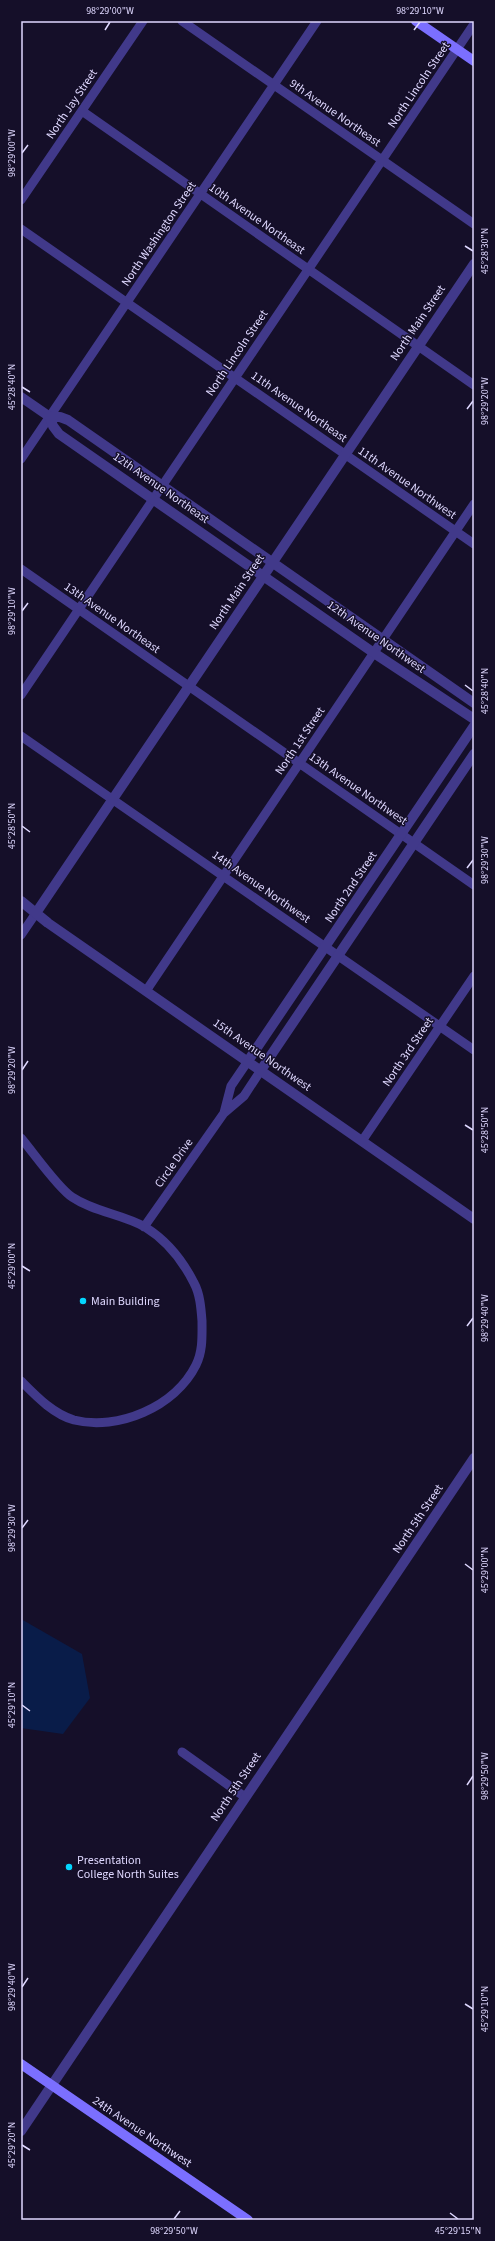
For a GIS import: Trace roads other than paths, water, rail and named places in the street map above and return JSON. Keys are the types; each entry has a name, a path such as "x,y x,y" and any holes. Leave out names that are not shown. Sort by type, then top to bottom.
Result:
{"main road":[{"path":"416,21 474,61"},
{"name":"24th Avenue Northwest","path":"21,2064 248,2220"}],"street":[{"name":"North Jay Street","path":"21,200 143,21"},
{"name":"9th Avenue Northeast","path":"182,21 474,224"},
{"name":"North Washington Street","path":"21,459 317,21"},
{"name":"North Lincoln Street","path":"21,695 474,24"},
{"name":"10th Avenue Northeast","path":"82,111 474,385"},
{"name":"11th Avenue Northeast","path":"21,229 345,455"},
{"name":"North Main Street","path":"21,935 474,264"},
{"name":"12th Avenue Northeast","path":"21,397 50,417 53,426 59,434 264,575"},
{"name":"12th Avenue Northeast","path":"50,417 60,416 68,420 273,562"},
{"name":"11th Avenue Northwest","path":"345,455 474,544"},
{"name":"North 1st Street","path":"146,991 474,504"},
{"name":"12th Avenue Northwest","path":"273,562 474,703"},
{"name":"13th Avenue Northeast","path":"21,569 78,610 190,686"},
{"name":"12th Avenue Northwest","path":"264,575 374,653 474,719"},
{"name":"13th Avenue Northwest","path":"190,686 474,885"},
{"name":"North 2nd Street","path":"248,1061 402,835 474,726"},
{"name":"14th Avenue Northwest","path":"21,736 474,1050"},
{"path":"261,1070 474,754"},
{"name":"15th Avenue Northwest","path":"21,901 146,991 473,1216"},
{"name":"North 3rd Street","path":"362,1141 474,976"},
{"name":"Circle Drive","path":"224,1112 231,1086 248,1061"},
{"name":"Circle Drive","path":"144,1227 224,1112 244,1096 261,1070"},
{"path":"21,1138 70,1197 83,1204 144,1227 166,1245 182,1262 195,1284 199,1299 202,1340 196,1365 188,1377 174,1391 148,1410 135,1416 102,1422 74,1419 61,1414 39,1398 21,1381"},
{"name":"North 5th Street","path":"21,2131 474,1458"},
{"path":"182,1752 245,1797"}],"water":[{"path":"21,1619 82,1654 90,1698 63,1734 21,1728"}],"place":[{"name":"Main Building","path":"83,1301"},
{"name":"Presentation College North Suites","path":"69,1867"}]}
